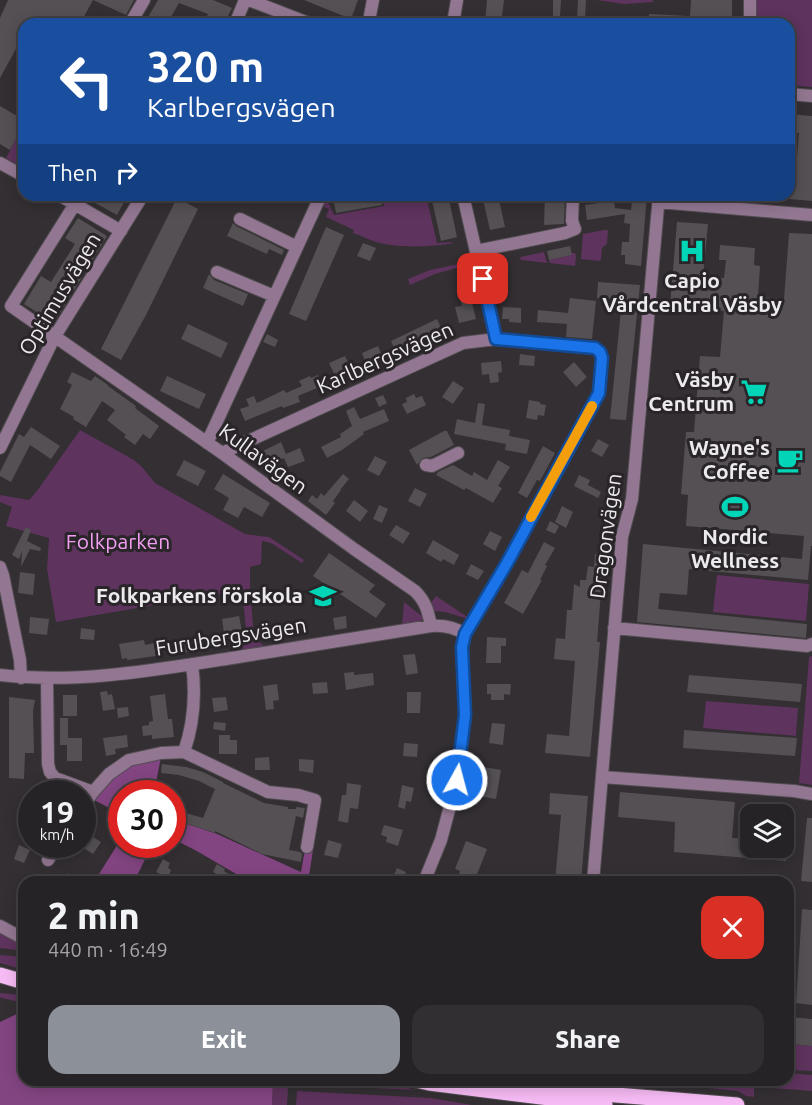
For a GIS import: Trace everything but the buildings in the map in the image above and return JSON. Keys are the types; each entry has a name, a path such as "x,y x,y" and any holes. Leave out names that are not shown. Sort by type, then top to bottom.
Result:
{"main road":[{"path":"0,975 18,980"},
{"path":"469,1086 737,1105"},
{"path":"531,1086 576,1094 605,1105"}],"street":[{"path":"134,18 144,0"},
{"path":"238,18 247,0 295,18"},
{"path":"370,18 373,0"},
{"path":"454,18 457,0"},
{"path":"750,0 750,18"},
{"path":"795,95 812,96"},
{"path":"0,163 18,173"},
{"path":"70,201 121,231"},
{"name":"Optimusvägen","path":"0,448 55,336 139,201"},
{"path":"207,443 318,201"},
{"path":"464,201 496,339"},
{"path":"476,250 565,233 575,229 572,221 573,201"},
{"name":"Dragonvägen","path":"593,876 622,537 632,500 658,201"},
{"path":"685,201 812,215"},
{"name":"Kullavägen","path":"75,204 11,306 415,591 424,600 431,626"},
{"path":"240,219 297,247"},
{"path":"217,272 274,296"},
{"name":"Karlbergsvägen","path":"222,453 463,343 496,339 595,348 600,352 602,358 599,393 507,563 465,634"},
{"path":"426,465 432,466 458,453"},
{"path":"0,567 20,660 21,678"},
{"name":"Furubergsvägen","path":"0,675 47,679 81,678 192,664 431,626 444,625 456,628 465,634"},
{"path":"614,628 807,646 812,644"},
{"path":"426,876 441,840 457,780 465,715 462,647 465,634"},
{"path":"184,752 193,713 195,687 192,664"},
{"path":"47,679 48,764 50,772 60,780"},
{"path":"96,789 109,774 129,760 161,753 184,752 268,792 298,795 315,800 307,847"},
{"path":"602,777 812,794"},
{"path":"0,926 18,936"}],"green space":[{"path":"597,0 653,0 653,2 624,4"},
{"path":"757,0 812,0 812,87 795,86 795,18 757,18"},
{"path":"18,136 18,165 6,158"},
{"path":"324,201 327,201 334,215 384,206 383,201 427,201 437,243 453,243 397,246 377,242 353,233 354,230 326,217 329,209 322,206"},
{"path":"608,230 607,244 602,248 600,261 581,259 583,234"},
{"path":"544,252 547,263 521,260 520,257"},
{"path":"575,253 576,256 575,266 550,263 549,260 571,255"},
{"path":"473,261 474,263 435,274 410,285 408,279 430,270"},
{"name":"Folkparken","path":"80,430 134,460 155,483 245,534 269,537 304,560 302,563 271,543 262,541 261,564 250,567 250,590 254,637 264,646 241,651 247,639 242,590 56,622 47,569 49,538 6,526 12,507 0,502 0,495 29,500"},
{"path":"717,575 809,584 806,621 713,612"},
{"path":"436,596 472,620 434,611 431,603"},
{"path":"404,602 423,617 421,622 402,625"},
{"path":"812,656 812,785 799,783 809,657"},
{"path":"706,701 798,708 796,736 703,728"},
{"path":"0,930 18,940 18,950 0,948"},
{"path":"0,955 18,956 18,968 0,963"},
{"path":"0,993 18,995 18,1002 2,998"},
{"path":"794,1044 812,1046 812,1071 794,1070"},
{"path":"794,1074 812,1075 812,1091 772,1088 772,1086 794,1086"},
{"path":"273,1086 285,1086 288,1089 287,1105 272,1105"},
{"path":"335,1086 398,1086 416,1090"},
{"path":"689,1086 754,1086 754,1097 746,1096 738,1091"},
{"path":"297,1091 431,1098 472,1105 296,1105"}],"shaded area":[{"path":"161,757 157,780 109,780 131,764"},
{"path":"108,781 108,807 96,801 96,797"},
{"path":"186,824 217,834 301,872 305,849 313,850 309,876 240,876 186,846"},
{"path":"109,858 146,858 137,876 98,876"},
{"path":"18,1013 18,1086 273,1086 272,1105 0,1105 0,1022"}],"slow traffic":[{"path":"531,517 592,406"}],"place":[{"name":"Capio Vårdcentral Väsby","path":"692,251"},
{"name":"Väsby Centrum","path":"754,392"},
{"name":"Wayne's Coffee","path":"790,460"},
{"name":"Nordic Wellness","path":"735,507"},
{"name":"Folkparkens förskola","path":"323,596"}],"route":[{"path":"457,780 465,715 462,647 465,634 507,563 599,393 602,358 600,352 595,348 496,339 483,279"}]}
